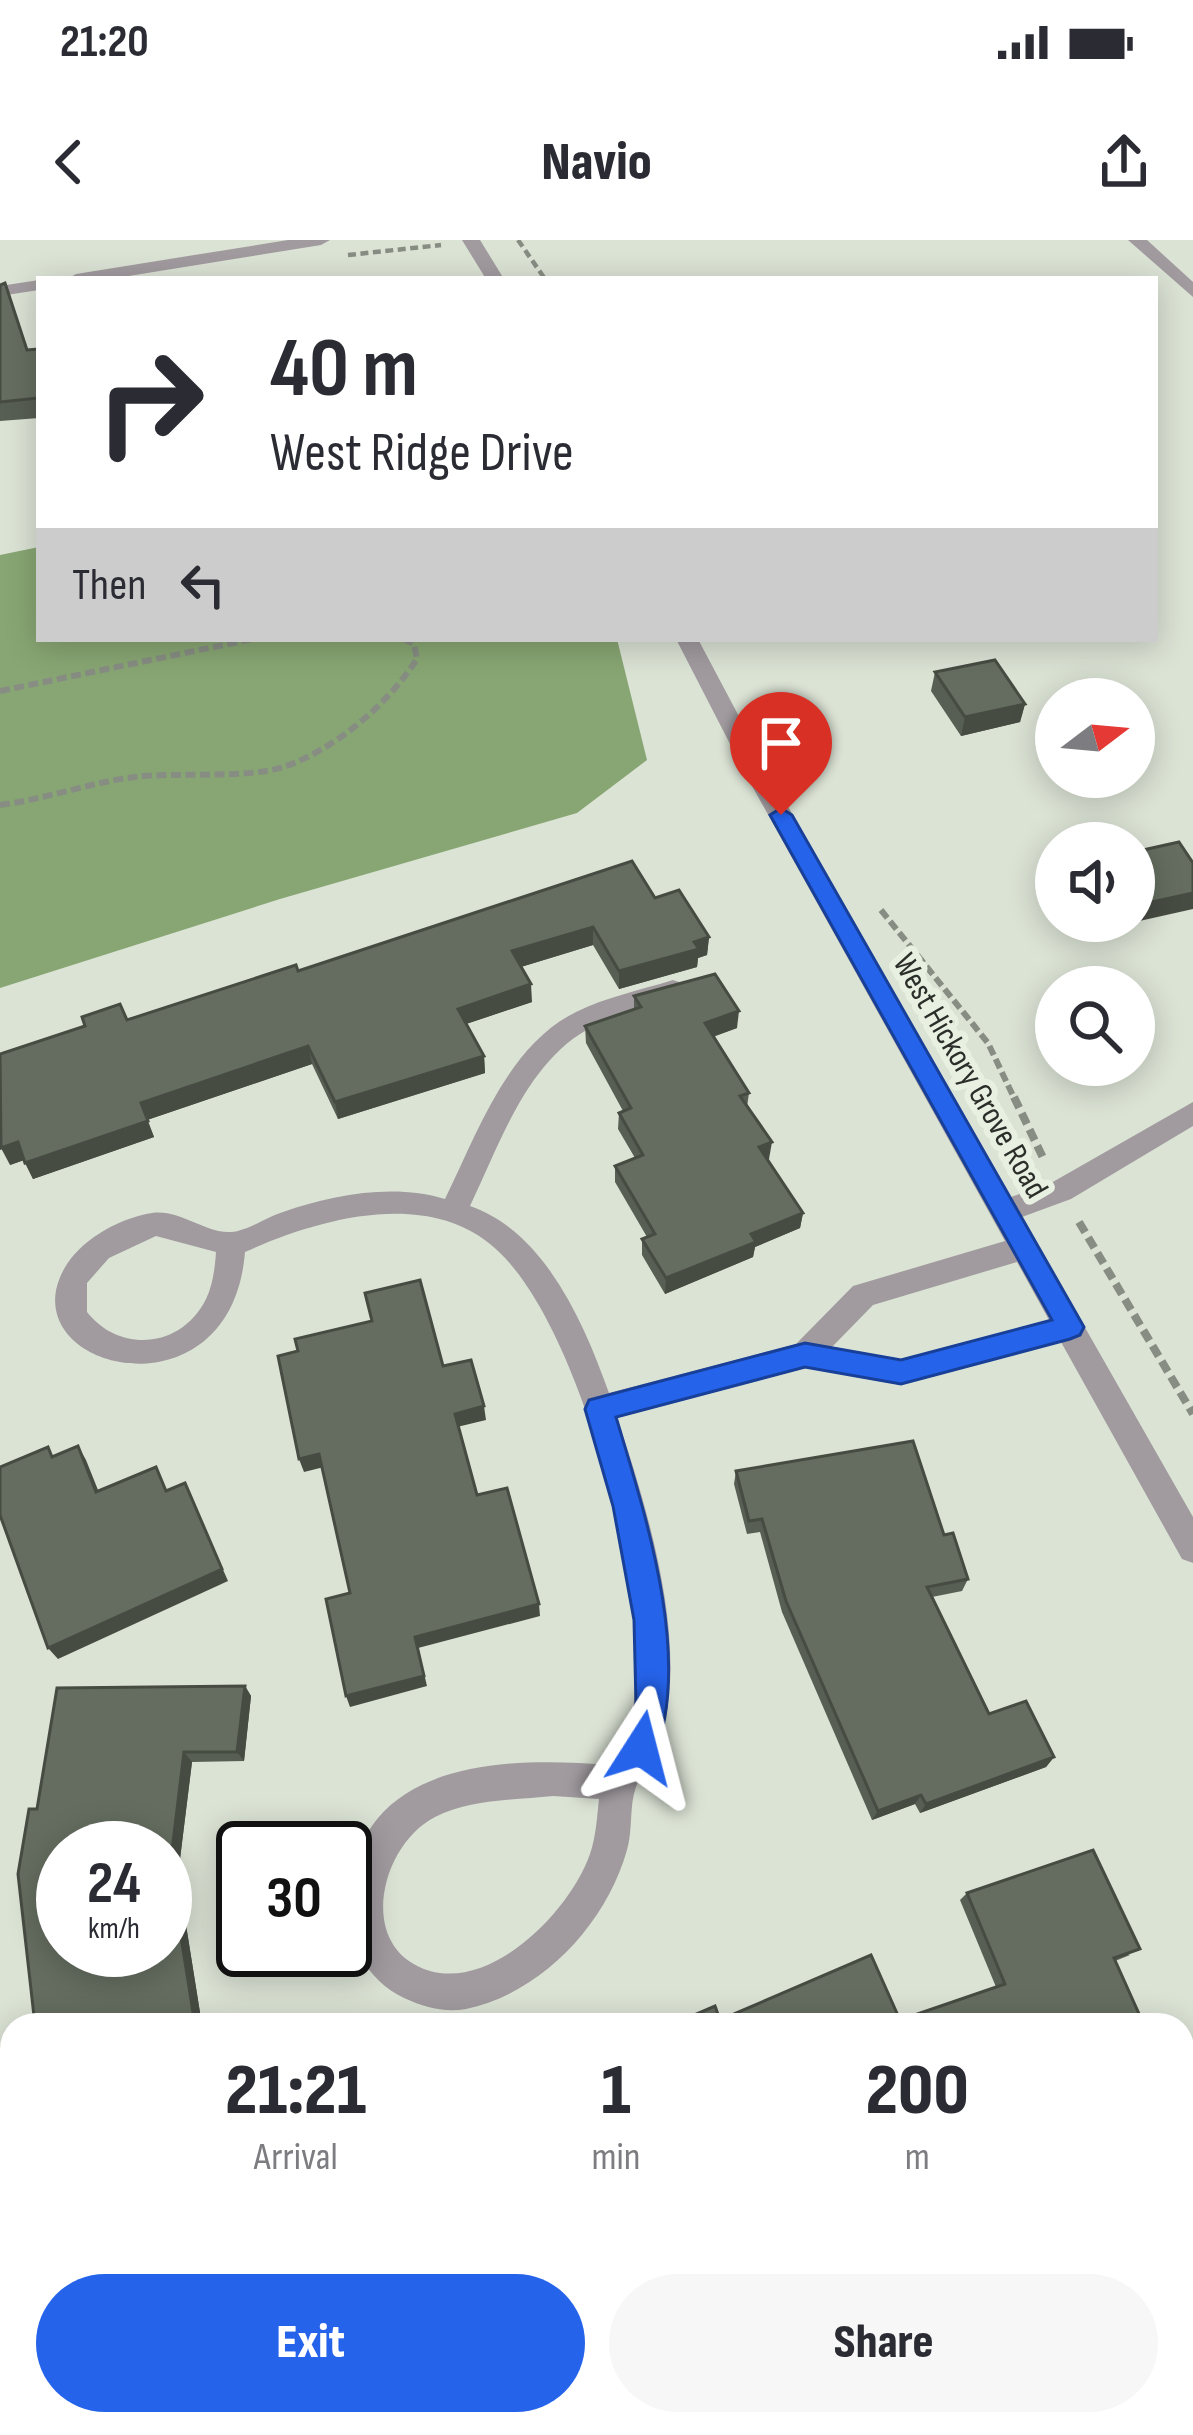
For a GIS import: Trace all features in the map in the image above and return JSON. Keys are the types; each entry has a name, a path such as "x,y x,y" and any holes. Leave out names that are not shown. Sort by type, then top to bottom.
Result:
{"street":[{"path":"95,276 321,240"},
{"path":"471,240 493,276"},
{"path":"1137,240 1193,292"},
{"path":"0,291 36,285"},
{"name":"West Hickory Grove Road","path":"689,642 769,795 1193,1548"},
{"path":"453,1211 510,1101 551,1040 580,1021 691,984"},
{"path":"1006,1211 1061,1191 1193,1113"},
{"path":"231,1245 230,1269 216,1310 182,1342 134,1353 110,1349 91,1339 76,1321 71,1300 74,1278 106,1240 130,1228 182,1227 231,1245 272,1226 322,1212 383,1204 453,1211 502,1236 534,1270 574,1345 628,1506 649,1620 651,1704 641,1748 618,1783 608,1856 587,1897 511,1973 463,1993 435,1991 399,1976 375,1945 364,1905 368,1868 383,1837 417,1807 450,1794 553,1778 618,1783"},
{"path":"805,1355 863,1295 1026,1247"},
{"path":"599,1409 805,1355 901,1372 1070,1327"}],"path":[{"path":"518,240 529,249 542,276"},
{"path":"0,691 238,642"},
{"path":"0,805 57,797 131,777 281,768 329,742 395,693 417,659 410,642"},
{"path":"874,899 953,1006 988,1043 1038,1149"},
{"path":"1083,1230 1193,1414"}],"green space":[{"path":"36,548 36,642 618,642 647,760 577,813 280,899 0,988 0,555"}],"building":[{"path":"5,283 27,350 36,349 36,398 0,402 0,285"},
{"path":"995,660 1025,704 965,717 935,672"},
{"path":"1179,842 1193,863 1193,893 1155,901 1155,847"},
{"path":"632,861 655,898 679,890 709,937 694,942 699,949 619,971 593,927 512,951 531,984 458,1009 484,1056 335,1102 308,1046 141,1103 148,1121 25,1163 18,1142 1,1148 0,1054 85,1026 82,1017 120,1004 127,1020 296,965 298,971"},
{"path":"715,974 739,1011 705,1023 749,1093 740,1096 772,1142 759,1147 803,1213 751,1234 756,1242 666,1278 642,1239 655,1234 615,1166 643,1155 619,1113 631,1108 585,1026 641,1007 634,996"},
{"path":"420,1280 443,1366 471,1360 484,1406 455,1414 477,1495 507,1488 539,1604 415,1637 424,1676 346,1696 326,1599 350,1593 319,1454 299,1459 278,1356 298,1351 295,1339 372,1321 365,1293"},
{"path":"913,1441 944,1535 953,1533 968,1579 927,1587 989,1714 1026,1701 1054,1757 926,1804 921,1795 878,1811 786,1601 762,1519 749,1521 736,1471"},
{"path":"78,1446 96,1492 156,1467 166,1491 185,1483 222,1569 48,1648 0,1515 0,1467 48,1447 52,1457"},
{"path":"245,1686 237,1752 184,1752 176,1821 36,1821 36,1977 187,1977 193,2013 34,2013 18,1874 29,1809 37,1809 57,1688"},
{"path":"1093,1850 1140,1949 1114,1958 1139,2013 920,2013 1005,1984 967,1893"},
{"path":"871,1955 897,2013 736,2013"}],"route":[{"path":"641,1748 651,1704 649,1620 628,1506 599,1409 805,1355 901,1372 1070,1327 781,815"}]}
